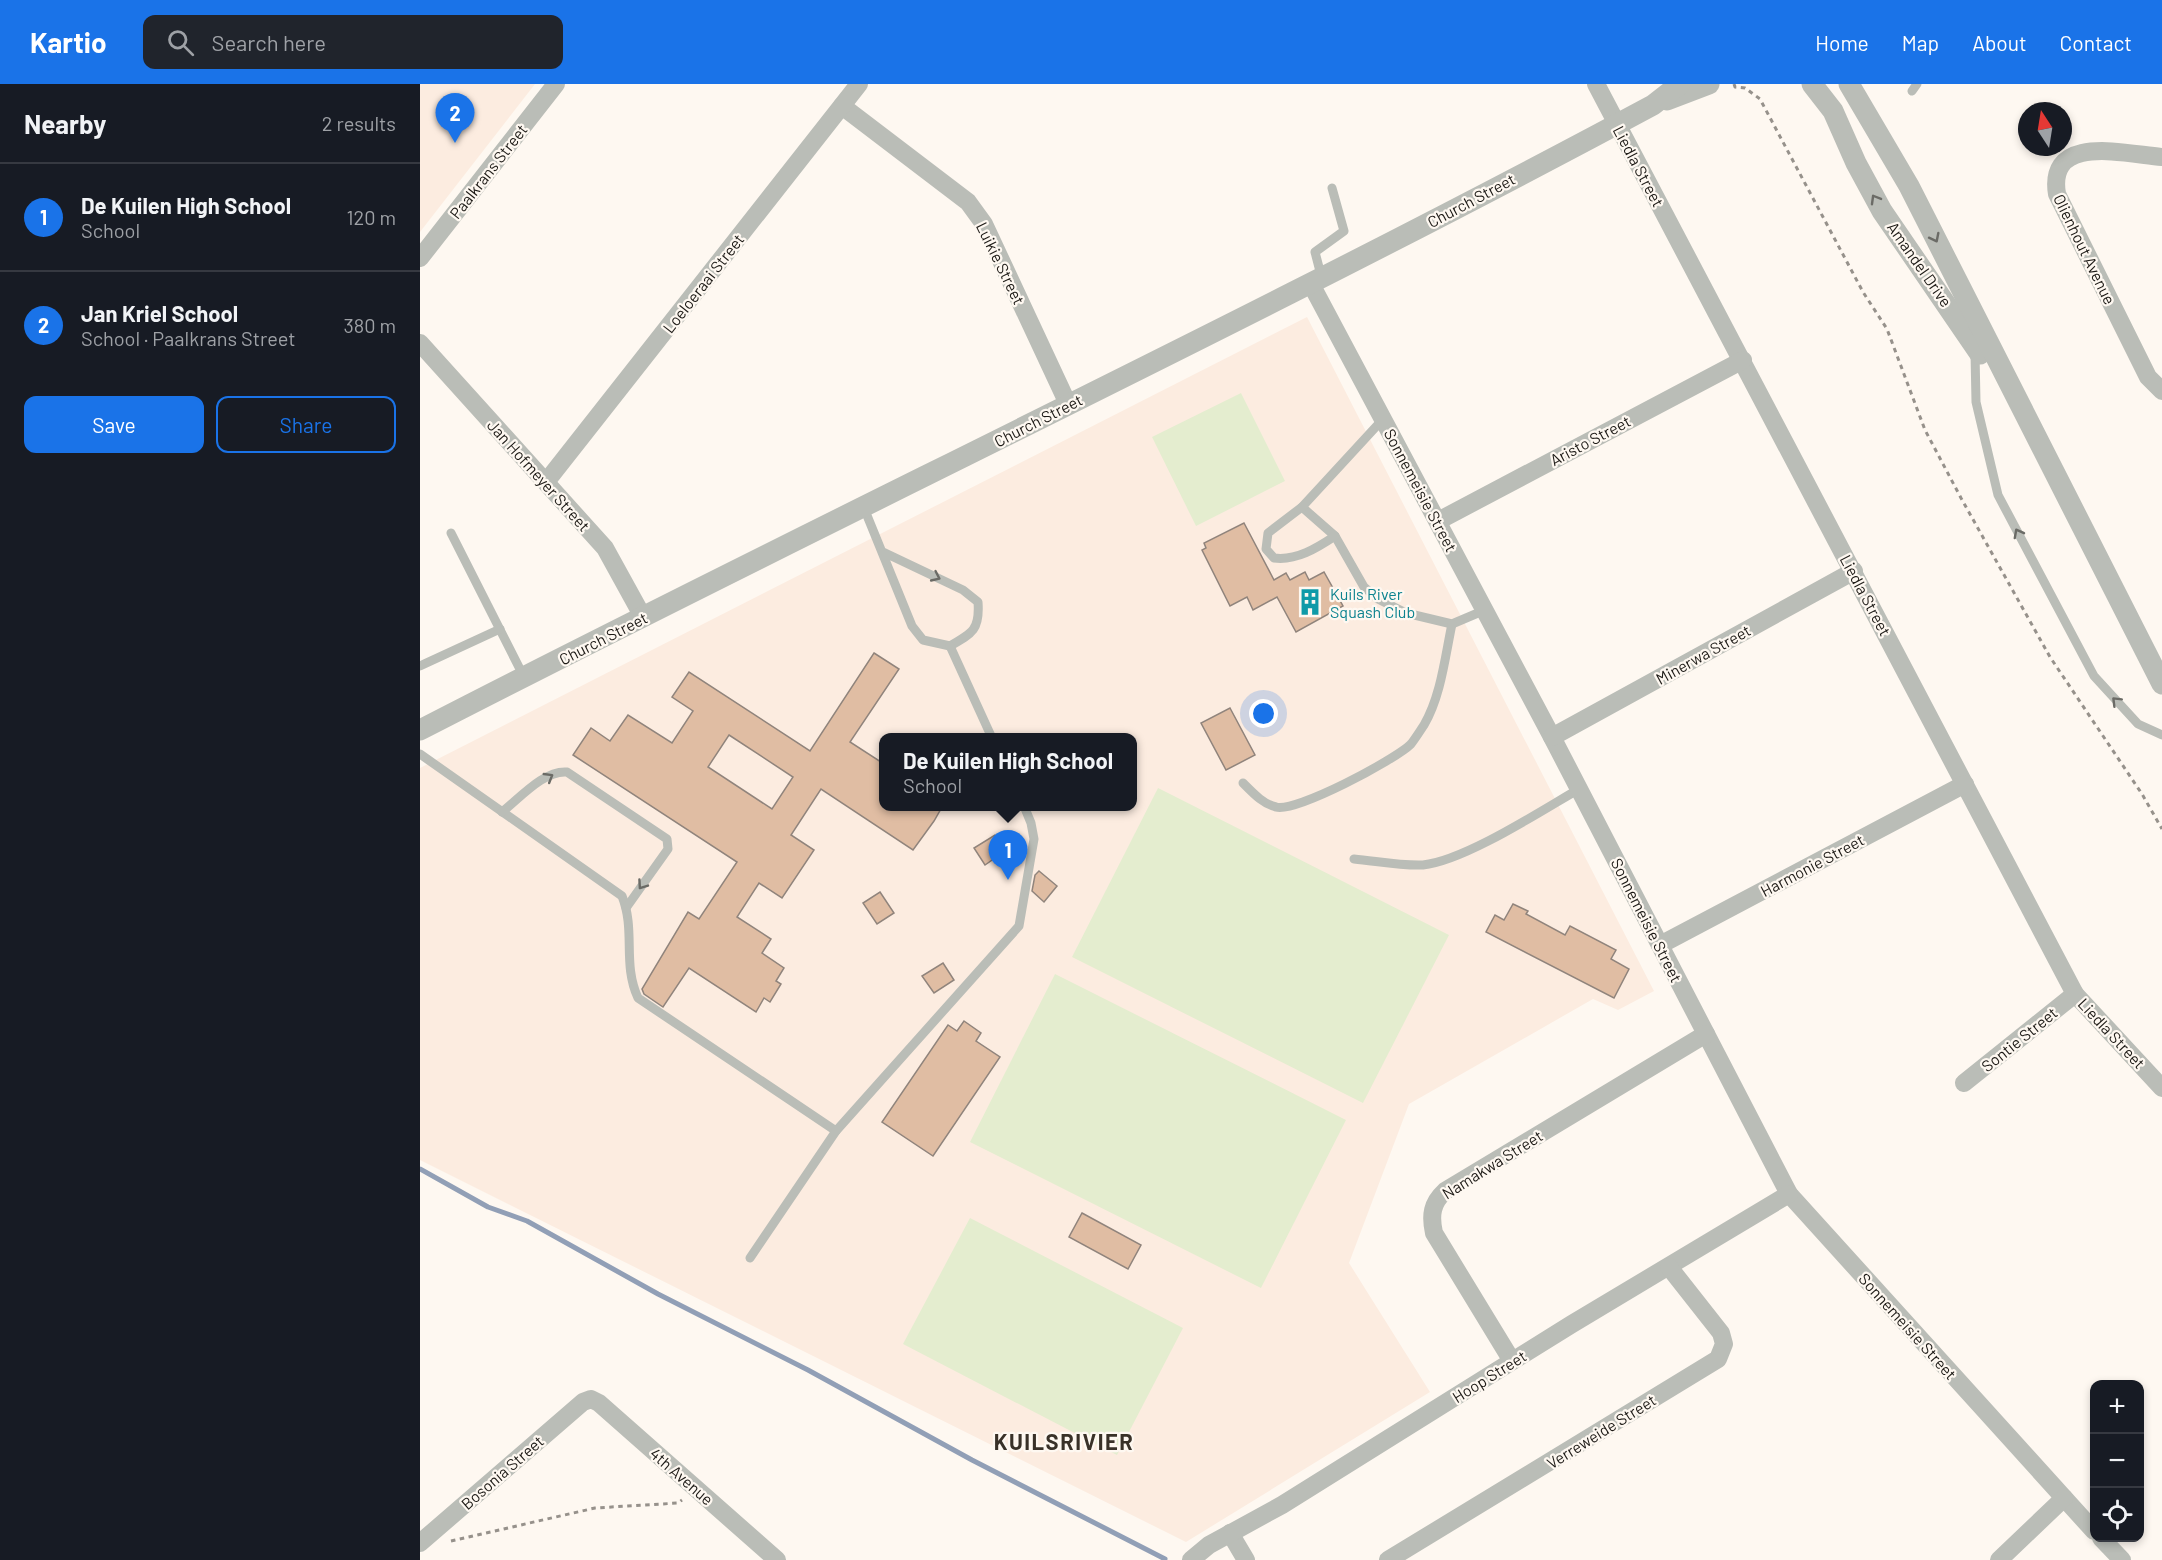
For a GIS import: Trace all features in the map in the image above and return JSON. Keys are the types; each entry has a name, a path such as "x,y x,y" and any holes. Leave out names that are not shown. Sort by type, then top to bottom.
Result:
{"street":[{"name":"Paalkrans Street","path":"420,258 556,84"},
{"name":"Loeloeraai Street","path":"546,483 859,84"},
{"name":"Liedla Street","path":"1596,84 2075,994 2162,1088"},
{"name":"Church Street","path":"1653,105 1680,84"},
{"name":"Church Street","path":"420,730 1316,281 1653,105 1709,84"},
{"name":"Amandel Drive","path":"1812,84 1824,95 1833,111 1856,163 1882,211 1976,347 2036,440"},
{"name":"Amandel Drive","path":"1849,84 1909,186 2036,440 2162,684"},
{"name":"Luikie Street","path":"842,106 968,202 984,224 1068,404"},
{"name":"Olienhout Avenue","path":"2162,157 2087,151 2067,156 2059,166 2055,180 2057,194 2148,377 2162,391"},
{"name":"Sonnemeisie Street","path":"1316,281 1384,418 1789,1194 2090,1527"},
{"name":"Jan Hofmeyer Street","path":"420,343 605,548 643,617"},
{"name":"Aristo Street","path":"1438,521 1743,360"},
{"name":"Minerwa Street","path":"1552,737 1854,571"},
{"name":"Harmonie Street","path":"1660,945 1965,784"},
{"name":"Sontie Street","path":"1964,1083 2075,994"},
{"name":"Namakwa Street","path":"1512,1361 1434,1233 1431,1221 1437,1199 1445,1191 1706,1034"},
{"name":"Hoop Street","path":"1191,1560 1209,1545 1282,1505 1512,1361 1789,1194"},
{"name":"Verreweide Street","path":"1388,1560 1718,1359 1724,1344 1721,1333 1669,1267"},
{"name":"4th Avenue","path":"584,1402 591,1399 599,1403 777,1560"},
{"name":"Bosonia Street","path":"427,1537 584,1402"},
{"path":"1999,1560 2064,1498"},
{"path":"1230,1533 1246,1560"},
{"path":"2105,1542 2122,1560"}],"lane":[{"path":"1316,281 1315,252 1344,231 1332,188"},
{"path":"1976,347 1976,402 1998,495 2094,676 2138,723 2162,735"},
{"path":"1335,536 1318,547 1283,560 1269,555 1266,549 1268,533 1302,507 1384,418"},
{"path":"1302,507 1335,536 1365,587 1378,599 1406,613 1452,624 1485,610"},
{"path":"864,508 884,552 912,626 923,640 950,646 971,634 979,619 978,602 963,590 884,552"},
{"path":"451,533 524,677"},
{"path":"1243,783 1261,800 1278,808 1302,805 1381,764 1410,745 1425,724 1436,692 1452,624"},
{"path":"420,666 500,629"},
{"path":"950,646 990,733"},
{"path":"420,754 622,896 626,908 630,980 638,998 836,1131"},
{"path":"502,812 544,778 557,771 567,772 667,838 668,849 626,908"},
{"path":"1354,859 1422,865 1444,860 1471,849 1579,789"},
{"path":"750,1258 836,1131 1019,926 1034,838 1032,823 1026,811"}],"path":[{"path":"1734,84 1735,87 1753,92 1760,99 1863,292 1887,329 1925,430 1961,498 2050,657 2142,794 2162,829"},
{"path":"427,1537 451,1541 595,1508 678,1503 697,1489"}],"shaded area":[{"path":"420,84 535,84 420,232"},
{"path":"1307,317 1654,991 1618,1010 1593,999 1409,1104 1349,1263 1430,1392 1186,1542 420,1160 420,768"}],"green space":[{"path":"1241,393 1285,481 1196,526 1152,437"},
{"path":"1158,788 1449,935 1363,1103 1072,957"},
{"path":"1055,974 1346,1120 1261,1288 970,1142"},
{"path":"970,1218 1183,1328 1117,1455 903,1344"}],"building":[{"path":"1244,523 1274,580 1286,573 1290,580 1305,572 1309,580 1324,572 1343,606 1296,632 1277,597 1253,610 1247,597 1230,606 1202,550 1206,548 1204,543"},
{"path":"874,653 899,669 850,742 879,761 879,811 940,811 913,850 821,789 791,835 814,850 782,898 759,883 737,917 771,939 762,953 784,968 776,981 781,984 770,1002 764,998 756,1012 689,968 663,1007 644,994 642,989 688,912 699,919 737,862 573,755 591,728 610,741 628,715 672,743 693,711 672,697 689,672 810,751","holes":["729,735 793,777 772,809 708,767"]},
{"path":"1230,708 1255,755 1226,770 1201,723"},
{"path":"995,835 1005,851 985,865 974,848"},
{"path":"1039,871 1057,886 1044,902 1032,891 1035,875"},
{"path":"880,892 894,913 877,924 863,903"},
{"path":"1513,904 1528,911 1526,914 1565,935 1570,926 1616,950 1611,959 1629,969 1614,998 1486,932 1495,915 1504,920"},
{"path":"943,963 954,980 934,993 922,976"},
{"path":"964,1021 981,1033 976,1041 1000,1057 933,1156 882,1122 948,1025 957,1031"},
{"path":"1082,1213 1141,1245 1128,1269 1069,1237"}],"waterway":[{"path":"420,1169 488,1207 527,1221 658,1294 808,1370 972,1460 1165,1559"}],"place":[{"name":"Jan Kriel School","path":"455,143"},
{"name":"Kuils River Squash Club","path":"1310,602"},
{"name":"De Kuilen High School","path":"1008,880"}],"district":[{"name":"KUILSRIVIER","path":"1064,1441"}]}
